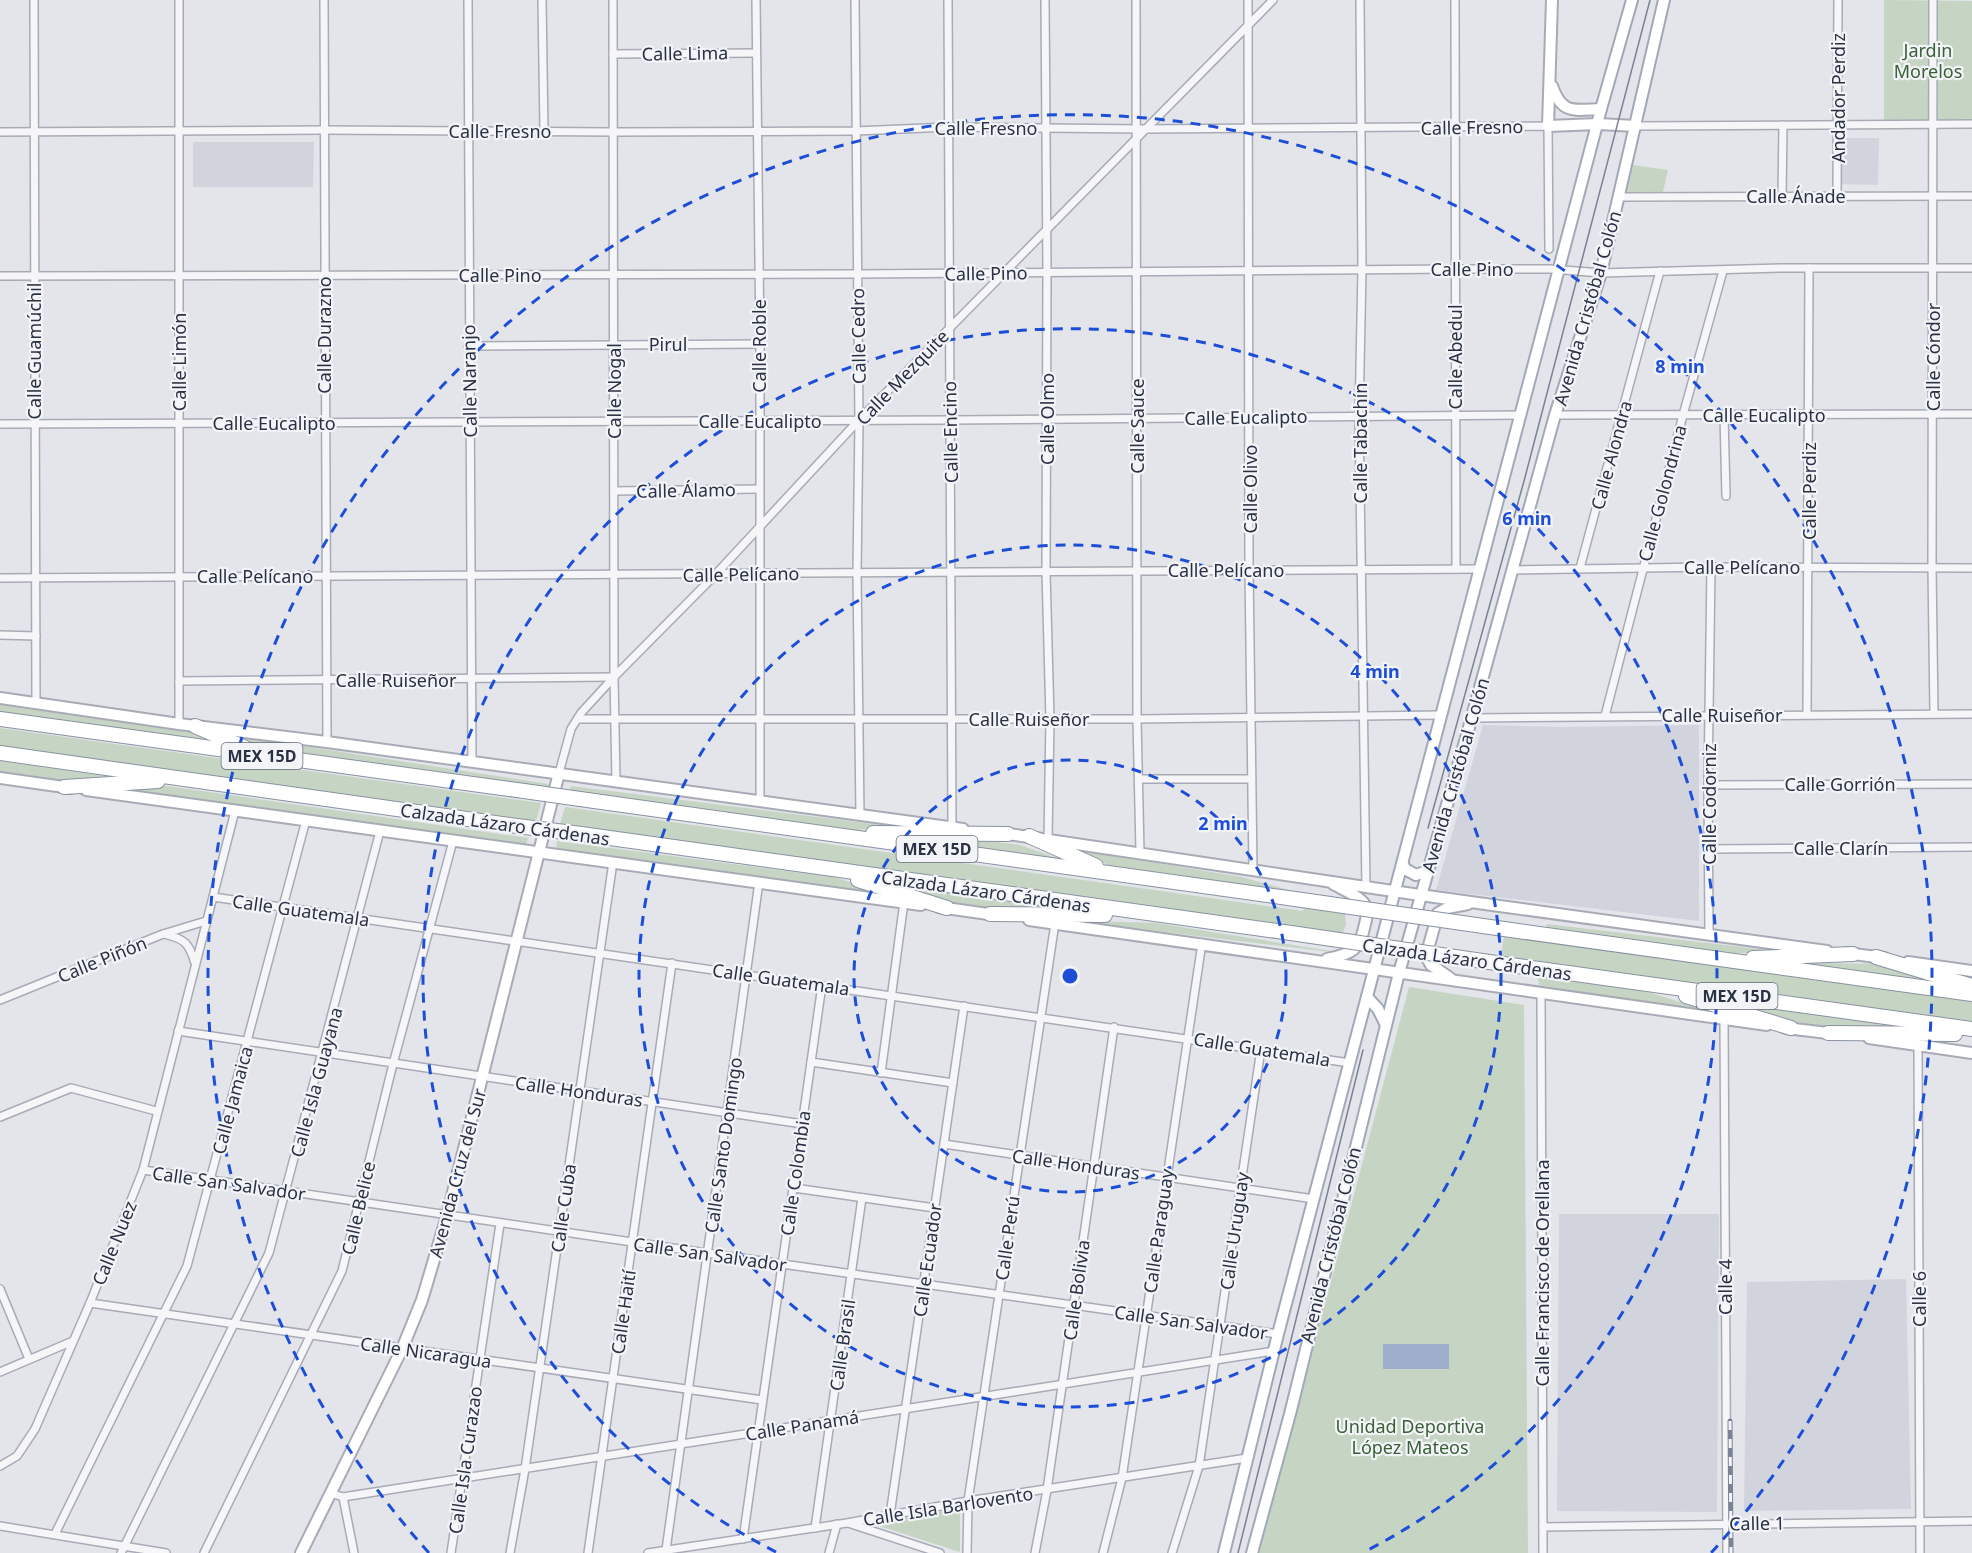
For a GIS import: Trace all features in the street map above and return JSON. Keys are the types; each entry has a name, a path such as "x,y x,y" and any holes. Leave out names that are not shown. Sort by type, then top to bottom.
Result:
{"highway":[{"name":"Calzada Lázaro Cárdenas","path":"0,720 1295,898 1972,994"},
{"path":"195,726 266,757"},
{"name":"Calzada Lázaro Cárdenas","path":"0,753 1972,1029"},
{"path":"64,787 188,779"},
{"path":"817,833 1008,834"},
{"path":"1029,836 1112,873"},
{"path":"822,868 947,908"},
{"path":"990,914 1161,916"},
{"path":"1715,959 1853,954"},
{"path":"1876,957 1972,986"},
{"path":"1647,984 1791,1028"},
{"path":"1828,1033 1972,1034"}],"main road":[{"path":"1548,126 1552,0"},
{"name":"Avenida Cristóbal Colón","path":"1224,1553 1278,1334 1632,0"},
{"name":"Avenida Cristóbal Colón","path":"1252,1553 1290,1414 1385,1023 1556,416 1600,273 1620,197 1664,0"},
{"path":"1549,80 1556,97 1564,108 1601,110"},
{"name":"Calle Fresno","path":"1548,126 1598,124 1636,126"},
{"path":"0,698 860,816 1029,836 1420,895 1972,971"},
{"name":"Avenida Cruz del Sur","path":"301,1553 402,1349 422,1300 447,1216 560,774"},
{"name":"Calzada Lázaro Cárdenas","path":"0,778 539,851 1724,1020 1972,1053"},
{"path":"1402,864 1416,875 1427,871"},
{"path":"1318,961 1345,955 1358,946 1362,940 1367,913 1362,901 1326,880"},
{"path":"1453,980 1434,968 1427,960 1436,916 1447,908 1477,902"},
{"path":"1367,997 1378,1009 1385,1023"}],"street":[{"name":"Calle Guamúchil","path":"34,0 36,703"},
{"name":"Calle Limón","path":"179,0 179,724"},
{"name":"Calle Durazno","path":"324,0 327,742"},
{"name":"Calle Naranjo","path":"468,0 468,346 472,762"},
{"path":"542,0 544,131"},
{"name":"Calle Nogal","path":"613,0 616,781"},
{"name":"Calle Roble","path":"756,0 760,344 760,801"},
{"name":"Calle Cedro","path":"855,0 860,420 857,573 860,816"},
{"name":"Calle Encino","path":"948,0 952,827"},
{"name":"Calle Olmo","path":"1045,0 1046,572 1050,719 1048,839"},
{"name":"Calle Sauce","path":"1136,0 1137,719 1140,852"},
{"name":"Calle Olivo","path":"1248,0 1249,570 1253,869"},
{"name":"Calle Mezquite","path":"560,774 571,729 614,677 715,575 860,420 1273,0"},
{"name":"Calle Tabachín","path":"1360,0 1362,270 1359,416 1366,887"},
{"name":"Calle Abedul","path":"1455,0 1456,569"},
{"name":"Andador Perdiz","path":"1838,0 1838,196"},
{"name":"Calle Cóndor","path":"1933,0 1934,714"},
{"name":"Calle Lima","path":"613,54 756,53"},
{"name":"Calle Fresno","path":"1636,126 1972,124"},
{"path":"1782,196 1783,125"},
{"name":"Calle Fresno","path":"0,132 323,130 613,132 856,131 948,127 1249,129 1548,126"},
{"path":"1548,126 1548,249"},
{"name":"Calle Ánade","path":"1620,197 1972,195"},
{"name":"Calle Pino","path":"0,276 857,274 1455,269 1559,270 1600,273 1809,268 1972,268"},
{"name":"Calle Perdiz","path":"1807,714 1809,268"},
{"name":"Calle Alondra","path":"1580,568 1659,271"},
{"name":"Calle Golondrina","path":"1605,716 1723,271"},
{"name":"Pirul","path":"468,346 760,344"},
{"name":"Calle Eucalipto","path":"1556,416 1972,414"},
{"name":"Calle Eucalipto","path":"0,424 1521,415"},
{"path":"1724,415 1726,496"},
{"name":"Calle Álamo","path":"614,491 759,489"},
{"name":"Calle Pelícano","path":"1513,570 1643,567 1972,568"},
{"name":"Calle Codorniz","path":"1709,934 1708,715 1711,567"},
{"name":"Calle Pelícano","path":"0,578 1481,569"},
{"path":"0,635 36,636"},
{"name":"Calle Ruiseñor","path":"179,681 614,677"},
{"name":"Calle Ruiseñor","path":"1472,718 1972,714"},
{"name":"Calle Ruiseñor","path":"578,719 1137,719 1441,715"},
{"path":"1139,779 1251,779"},
{"name":"Calle Gorrión","path":"1708,785 1972,784"},
{"name":"Calle Nuez","path":"0,1467 17,1456 30,1438 90,1303 143,1170 156,1111 235,811"},
{"name":"Calle Jamaica","path":"55,1534 188,1266 306,820"},
{"name":"Calle Isla Guayana","path":"123,1550 269,1253 380,831"},
{"name":"Calle Belice","path":"204,1553 342,1271 393,1064 453,841"},
{"name":"Calle Clarín","path":"1709,849 1972,847"},
{"name":"Calle Cuba","path":"510,1553 525,1469 613,862"},
{"name":"Calle Santo Domingo","path":"666,1550 759,882"},
{"name":"Calle Guatemala","path":"213,897 1350,1062"},
{"path":"881,1073 904,902"},
{"name":"Calle Piñón","path":"0,1000 164,934 206,921"},
{"name":"Calle Perú","path":"968,1553 968,1501 1055,923"},
{"path":"164,934 187,944 196,965"},
{"name":"Calle Paraguay","path":"1103,1553 1122,1478 1202,944"},
{"name":"Calle Haití","path":"588,1553 672,963"},
{"name":"Calle Colombia","path":"742,1539 822,985"},
{"name":"Calle Francisco de Orellana","path":"1541,993 1543,1553"},
{"name":"Calle Ecuador","path":"890,1515 964,1006"},
{"name":"Calle 4","path":"1724,1020 1727,1553"},
{"name":"Calle Bolivia","path":"1035,1553 1047,1490 1114,1027"},
{"name":"Calle Honduras","path":"178,1031 802,1124"},
{"name":"Calle 6","path":"1918,1045 1920,1553"},
{"name":"Calle Uruguay","path":"1172,1553 1199,1466 1261,1049"},
{"path":"811,1062 952,1083"},
{"path":"0,1117 71,1088 156,1111"},
{"name":"Calle Honduras","path":"944,1144 1314,1198"},
{"name":"Calle San Salvador","path":"143,1170 500,1224 1278,1334"},
{"path":"794,1188 935,1208"},
{"name":"Calle Brasil","path":"815,1528 862,1198"},
{"name":"Calle Isla Curazao","path":"451,1553 500,1224"},
{"path":"0,1289 29,1359"},
{"name":"Calle Nicaragua","path":"90,1303 762,1400"},
{"path":"0,1372 73,1341"},
{"name":"Calle Panamá","path":"330,1493 343,1497 1274,1351"},
{"name":"Calle Isla Barlovento","path":"648,1553 1247,1458"},
{"path":"343,1497 354,1553"},
{"name":"Calle 1","path":"1543,1527 1972,1521"},
{"path":"847,1523 940,1553"},
{"path":"829,1553 837,1524"},
{"path":"0,1526 55,1534 123,1550 166,1553"},
{"path":"903,1553 906,1543"}],"shaded area":[{"path":"1839,138 1879,138 1878,185 1839,184"},
{"path":"193,142 314,142 313,187 193,187"},
{"path":"1483,725 1562,727 1699,725 1699,921 1436,890"},
{"path":"1559,1214 1719,1214 1717,1512 1557,1511"},
{"path":"1906,1279 1911,1509 1744,1511 1747,1282"}],"green space":[{"name":"Jardin Morelos","path":"1884,0 1972,1 1972,121 1884,122"},
{"path":"1633,165 1668,170 1663,192 1627,192"},
{"path":"0,704 192,730 234,750 0,717"},
{"path":"0,728 541,803 536,822 0,747"},
{"path":"225,734 549,784 547,790 270,754"},
{"path":"0,761 134,780 64,783 0,774"},
{"path":"167,786 528,838 526,846 103,789"},
{"path":"571,786 913,829 814,830 569,792"},
{"path":"565,807 1303,911 1306,897 1344,902 1346,925 1336,947 1299,942 1301,927 560,824"},
{"path":"959,837 1020,845 1080,866 899,840"},
{"path":"557,841 834,877 903,899 556,850"},
{"path":"1077,850 1242,877 1310,896 1112,867"},
{"path":"885,883 1070,911 986,911 951,906"},
{"path":"1063,920 1156,923 1356,955"},
{"path":"1547,924 1784,952 1717,954 1545,931"},
{"path":"1504,936 1972,1001 1972,1023 1501,957"},
{"path":"1770,962 1882,964 1972,990"},
{"path":"1538,977 1645,991 1718,1014 1539,985"},
{"name":"Unidad Deportiva López Mateos","path":"1409,987 1524,1005 1528,1553 1259,1553"},
{"path":"1709,997 1930,1031 1796,1025"},
{"path":"960,1508 960,1552 870,1523"}],"water":[{"path":"1383,1344 1449,1344 1449,1369 1383,1369"}],"tram line":[{"path":"1428,828 1524,481 1650,0"},
{"path":"1238,1553 1363,1050"}],"railway":[{"path":"1730,1421 1731,1553"}]}
